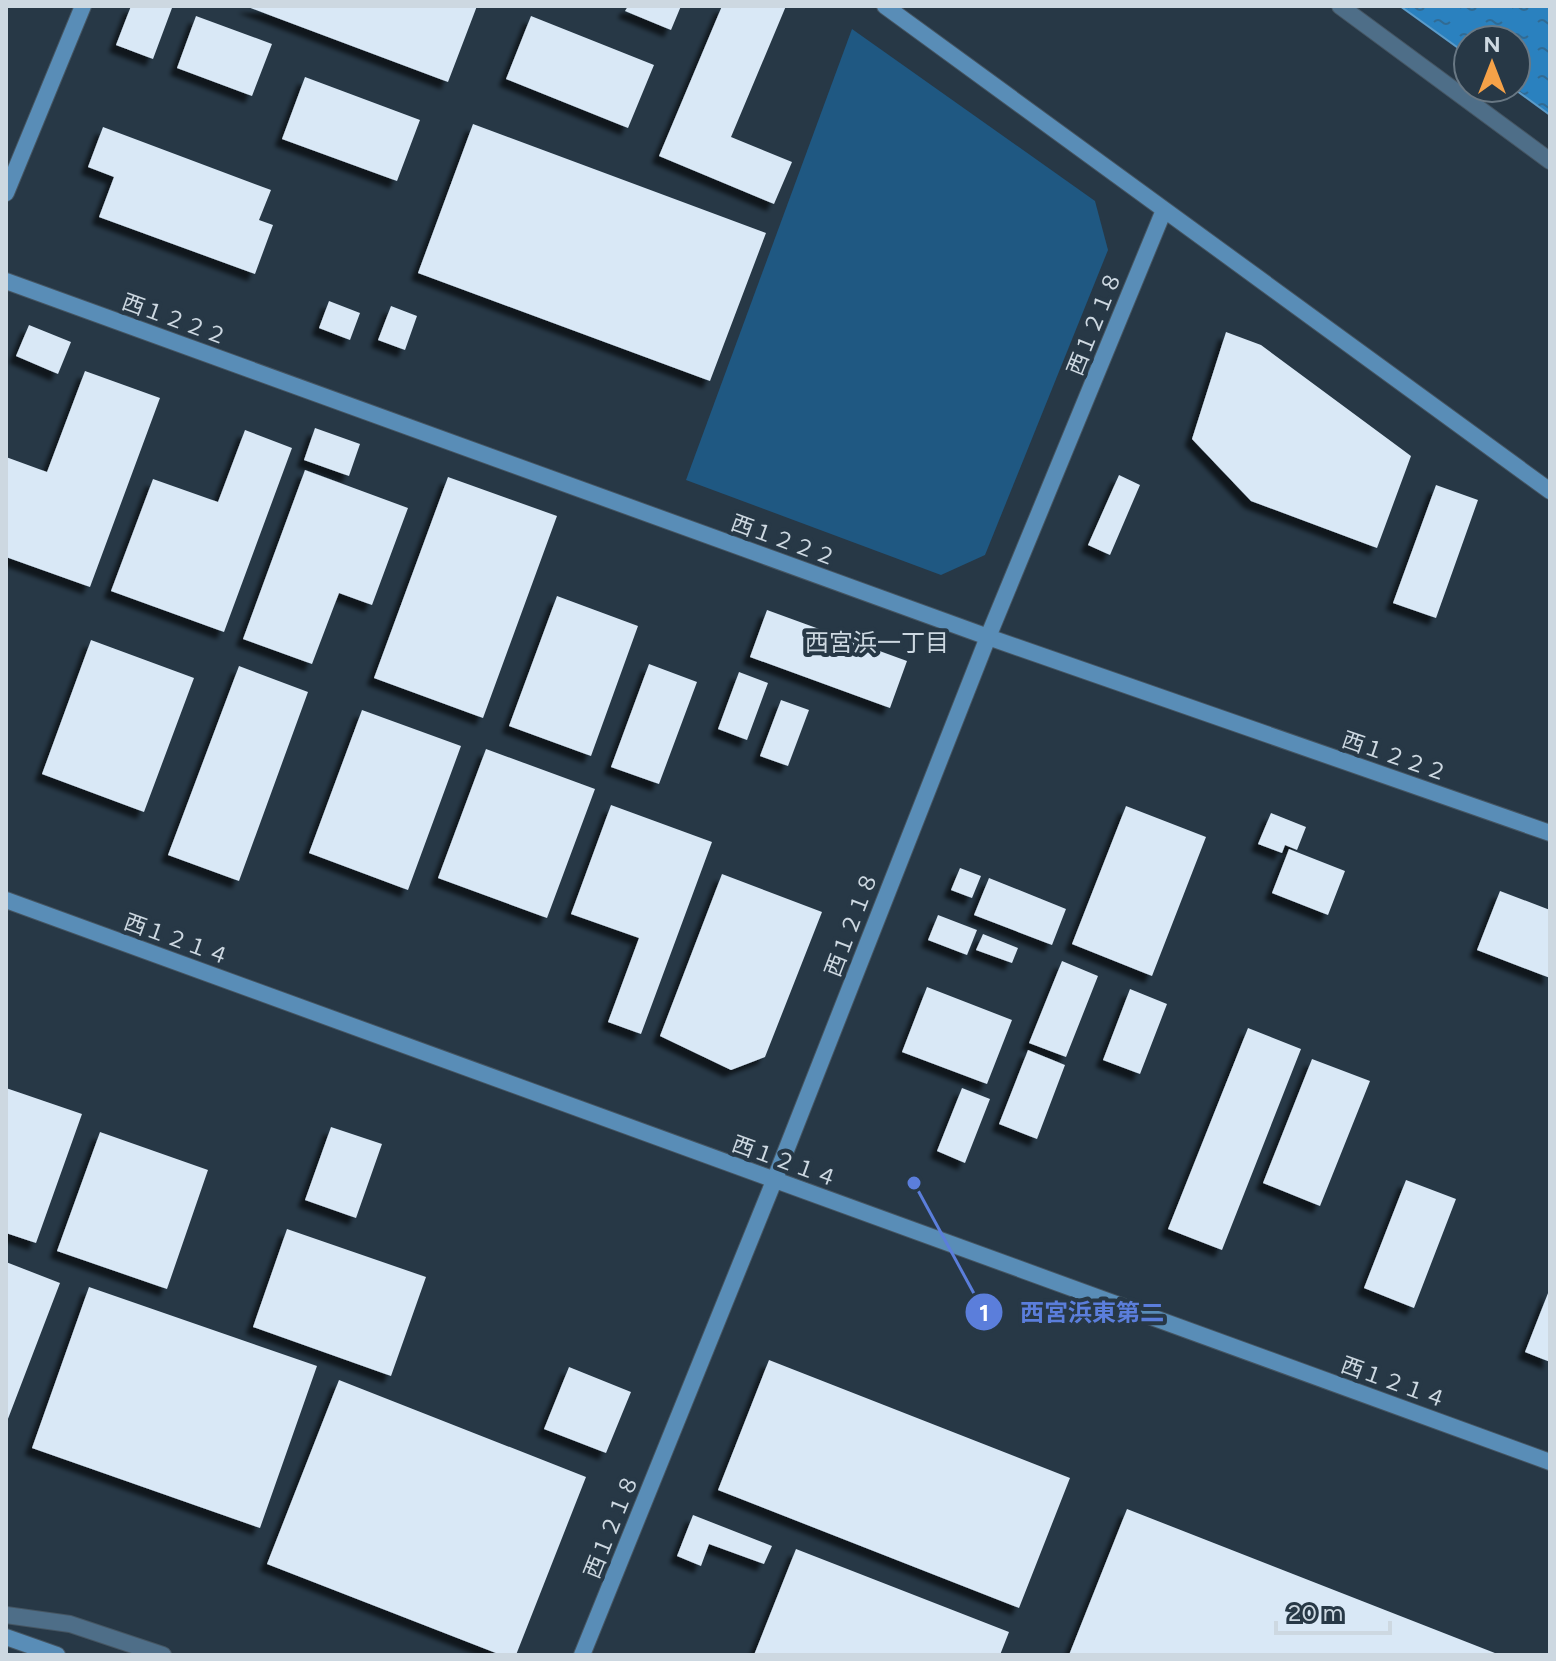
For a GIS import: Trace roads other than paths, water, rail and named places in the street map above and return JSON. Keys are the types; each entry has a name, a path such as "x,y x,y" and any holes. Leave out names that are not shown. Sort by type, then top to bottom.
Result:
{"street":[{"path":"6,193 83,6"},
{"path":"885,6 1550,491"},
{"path":"1340,6 1550,161"},
{"name":"西１２１８","path":"582,1655 774,1181 988,637 1164,210"},
{"name":"西１２２２","path":"6,281 988,637 1550,833"},
{"name":"西１２１４","path":"6,900 1550,1462"},
{"path":"6,1615 70,1624 163,1655"},
{"path":"6,1637 57,1655"}],"water":[{"path":"1400,6 1550,6 1550,115 1532,102 1532,24 1452,24 1452,43"}],"place":[{"name":"西宮浜東第二","path":"914,1183"}],"district":[{"name":"西宮浜一丁目","path":"877,643"}]}
